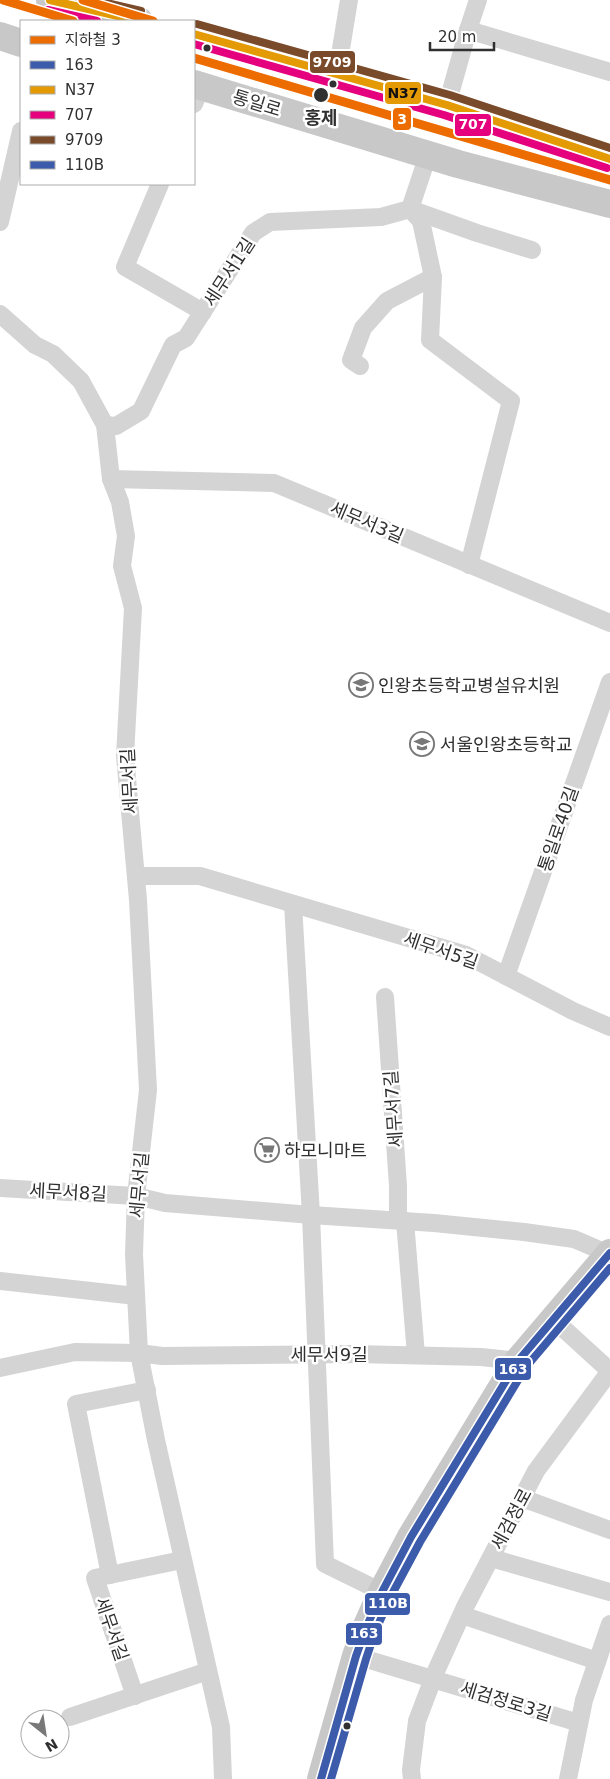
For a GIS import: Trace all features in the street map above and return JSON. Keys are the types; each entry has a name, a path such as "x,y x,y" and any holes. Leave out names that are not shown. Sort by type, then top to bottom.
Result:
{"main road":[{"path":"50,0 107,7 137,20"},
{"path":"195,34 447,105 610,159"},
{"path":"0,36 20,43"},
{"name":"통일로","path":"196,91 610,204"},
{"path":"320,1779 366,1628 382,1592 411,1537 518,1361 609,1254"}],"street":[{"path":"337,73 349,0"},
{"path":"447,105 478,0"},
{"path":"468,30 610,72"},
{"path":"0,222 20,135"},
{"path":"410,209 428,155"},
{"path":"160,185 125,267 203,312"},
{"path":"410,209 532,250"},
{"path":"410,209 420,221 433,277 430,340 511,401 469,565"},
{"name":"세무서1길","path":"105,425 116,426 141,411 173,345 186,338 253,233 270,222 381,217 410,209"},
{"path":"360,366 351,360 363,328 387,301 433,277"},
{"name":"세무서길","path":"0,314 34,345 53,354 81,381 105,425 111,479 120,502 126,536 122,566 133,608 125,756 136,876 148,1090 136,1196 134,1254 140,1352 146,1390 182,1560 221,1727 223,1779"},
{"name":"세무서3길","path":"111,479 274,484 610,623"},
{"name":"통일로40길","path":"506,976 610,682"},
{"name":"세무서5길","path":"136,876 200,876 466,955 573,1011 610,1027"},
{"path":"293,904 311,1215 325,1564 382,1592"},
{"name":"세무서7길","path":"385,997 398,1186 416,1355"},
{"name":"세무서8길","path":"0,1188 136,1196"},
{"path":"136,1196 165,1203 524,1232 574,1239 609,1254"},
{"path":"0,1281 136,1296"},
{"name":"세검정로","path":"412,1779 411,1770 417,1721 433,1679 462,1614 536,1471 610,1371 553,1319"},
{"name":"세무서9길","path":"0,1368 75,1352 140,1352 162,1356 416,1355 481,1357 518,1361"},
{"name":"세무서길","path":"110,1575 76,1404 146,1390"},
{"path":"522,1498 610,1530"},
{"path":"491,1558 610,1592"},
{"name":"세무서길","path":"134,1696 95,1578 182,1560"},
{"path":"462,1614 597,1661"},
{"path":"568,1779 584,1700 610,1624"},
{"path":"356,1656 433,1679"},
{"path":"70,1717 208,1671"},
{"name":"세검정로3길","path":"433,1679 579,1723"}],"metro line":[{"name":"3","path":"3,0 70,20"},
{"name":"3","path":"83,0 150,20"},
{"name":"3","path":"195,58 610,180"}],"transit line":[{"name":"N37","path":"50,0 135,20"},
{"name":"9709","path":"94,0 141,11"},
{"name":"707","path":"48,10 93,20"},
{"name":"9709","path":"197,24 450,95 610,148"},
{"name":"N37","path":"195,34 447,105 610,159"},
{"name":"707","path":"195,44 444,115 607,168"},
{"name":"163","path":"321,1779 356,1656 366,1628 382,1592 411,1537 518,1361 610,1253"},
{"name":"110B","path":"331,1779 375,1632 391,1596 420,1542 526,1367 610,1268"}],"place":[{"name":"홍제","path":"321,95"},
{"name":"인왕초등학교병설유치원","path":"361,685"},
{"name":"서울인왕초등학교","path":"422,744"},
{"name":"하모니마트","path":"267,1150"}]}
